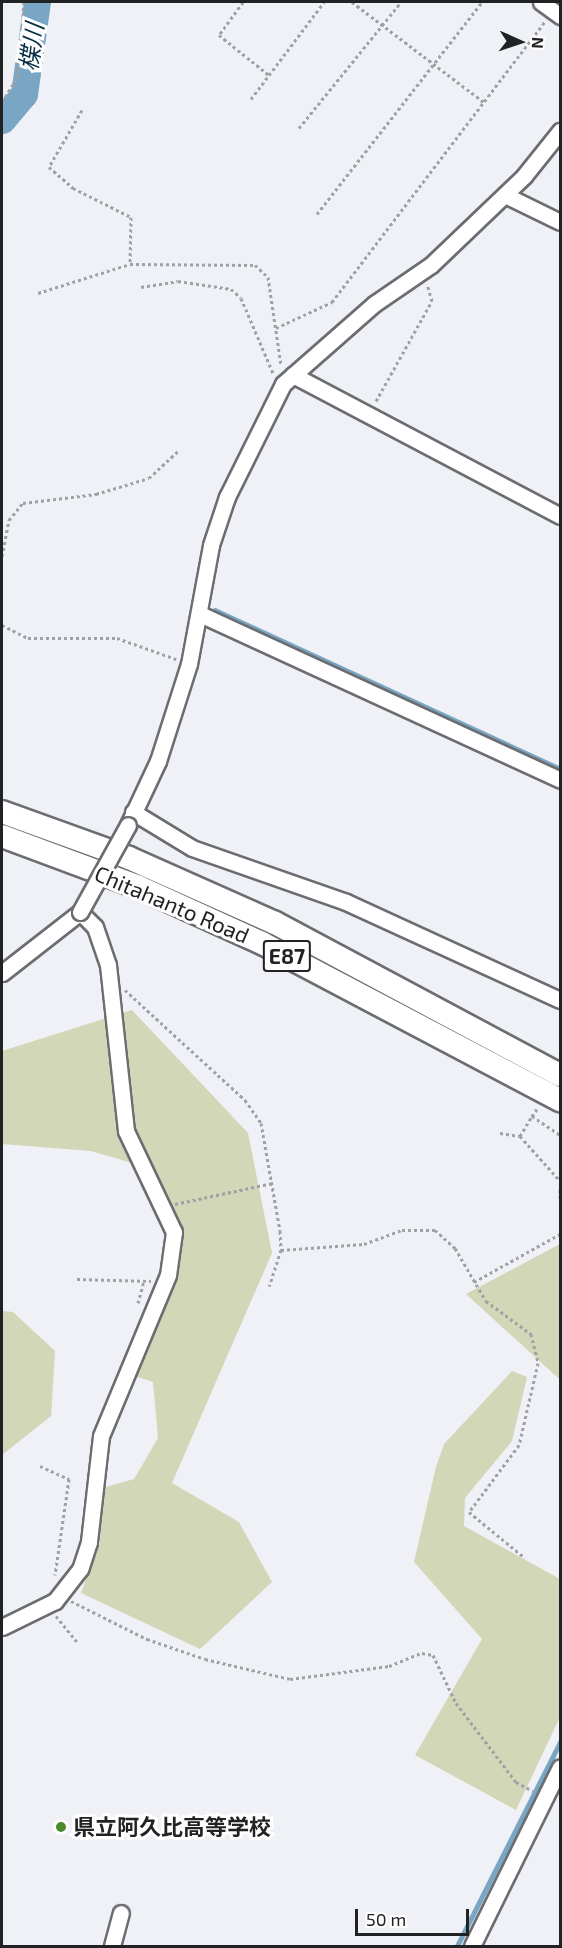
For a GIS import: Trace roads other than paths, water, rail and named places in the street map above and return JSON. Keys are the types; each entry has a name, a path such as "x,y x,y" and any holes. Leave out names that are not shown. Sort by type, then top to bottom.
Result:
{"highway":[{"name":"Chitahanto Road","path":"2,812 129,858 275,923 561,1075"},
{"name":"Chitahanto Road","path":"2,836 139,886 262,943 550,1102"}],"street":[{"path":"2,973 80,912 158,761 202,615 211,545 227,497 288,381 365,311 420,273 505,195 561,131"},
{"path":"505,195 561,222"},
{"path":"288,381 561,516"},
{"path":"202,615 561,780"},
{"path":"130,818 192,848 346,902 561,1000"},
{"path":"2,1627 55,1601 89,1542 101,1436 155,1304 174,1250 174,1232 122,1117 110,986 104,947 80,912"},
{"path":"472,1947 561,1767"},
{"path":"112,1947 121,1912"}],"waterway":[{"name":"楪川","path":"2,120 24,94 37,2"},
{"path":"215,610 560,769"},
{"path":"457,1946 560,1742"}],"place":[{"name":"県立阿久比高等学校","path":"61,1827"}]}
